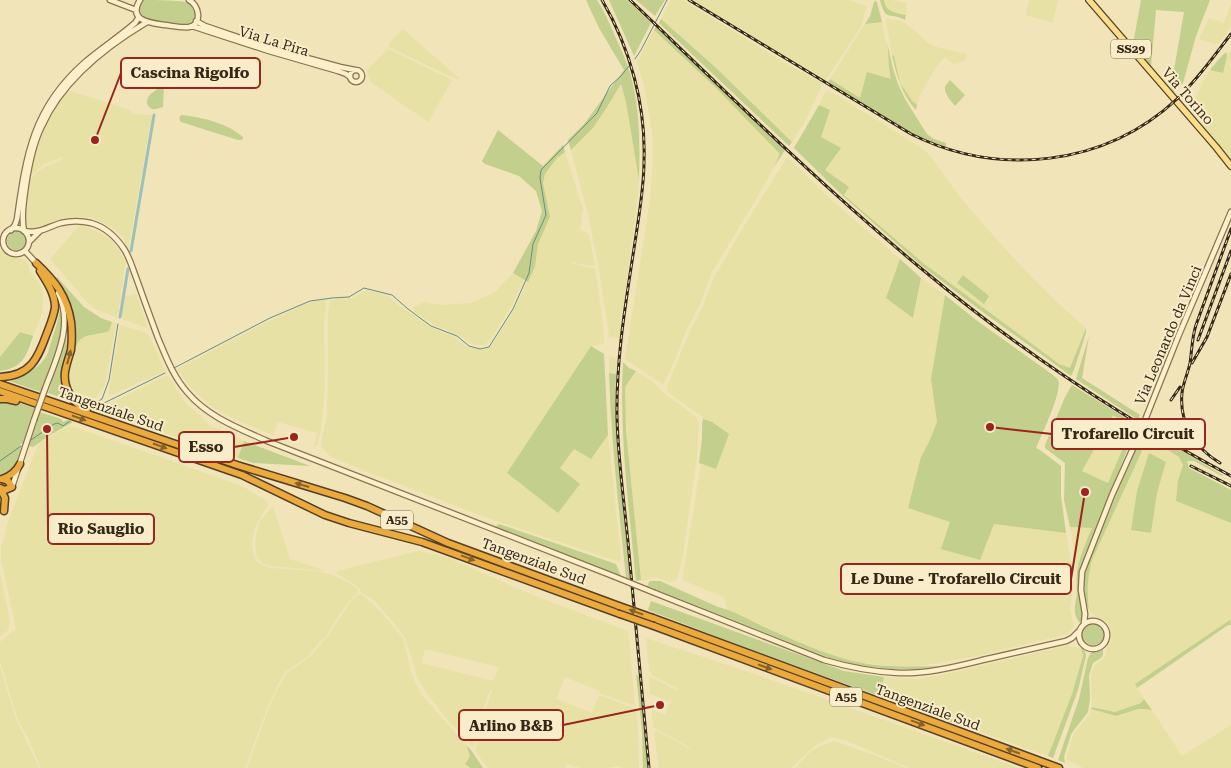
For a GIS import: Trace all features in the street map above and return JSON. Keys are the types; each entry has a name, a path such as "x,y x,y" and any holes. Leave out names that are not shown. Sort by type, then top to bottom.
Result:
{"highway":[{"path":"0,377 20,372 34,362 41,352 54,315 55,299 36,263"},
{"path":"36,263 55,283 62,294 69,315 72,328 71,346 65,376 71,397 79,405 106,420"},
{"name":"Tangenziale Sud","path":"0,384 237,465 345,498 448,543 1058,768"},
{"name":"Tangenziale Sud","path":"0,391 242,475 326,515 422,542 1038,768"},
{"path":"0,399 11,399 44,406"},
{"path":"1,479 14,473 20,464"},
{"path":"0,488 5,490 12,487 8,481 1,479"},
{"path":"0,488 4,498 4,511"}],"main road":[{"name":"Via Torino","path":"1089,0 1230,164"}],"street":[{"path":"110,0 136,10"},
{"path":"29,242 29,238 24,231 22,217 30,164 38,136 49,112 66,86 87,65 147,22 139,17 136,10 140,0"},
{"path":"189,0 194,3 198,15 192,26"},
{"path":"40,231 29,242 25,251 14,254 10,253 5,247 3,241 5,235 15,225 17,219 22,180 38,124 60,89 74,73 85,62 135,23 139,17"},
{"name":"Via La Pira","path":"196,21 205,26 270,48 355,70"},
{"name":"Via La Pira","path":"147,22 181,27 192,26 346,74 350,77"},
{"path":"355,70 361,71 362,78 360,81 352,81 350,77 355,70"},
{"name":"Via Leonardo da Vinci","path":"1084,623 1085,614 1081,582 1084,564 1231,212"},
{"path":"11,230 40,231 60,223 76,222 92,224 113,235 125,250 174,374 196,402 220,420 267,441 824,660 849,668 876,671 901,673 929,671 1066,641 1073,641 1093,649 1098,648 1105,641 1105,629 1099,622 1089,621 1084,623 1079,631 1066,641"},
{"path":"12,487 64,331 60,297 52,284 25,251"},
{"name":"Via Leonardo da Vinci","path":"1084,607 1094,621"},
{"path":"1079,631 1078,636 1082,644"}],"shaded area":[{"path":"671,0 683,0 790,66 823,83 806,119 792,142 714,66 661,19"},
{"path":"693,0 848,0 867,6 861,26 825,81"},
{"path":"884,0 907,3 906,15 887,9 884,6"},
{"path":"1029,0 1058,0 1053,23 1026,15"},
{"path":"1231,5 1231,26 1218,44 1199,39 1209,18 1224,23"},
{"path":"887,19 899,20 936,47 967,54 965,61 954,64 944,57 920,95 917,104 913,102 900,83 894,56 892,55"},
{"path":"882,22 889,58 889,73 892,79 860,98 830,79 865,24"},
{"path":"403,29 460,79 456,79 389,47 390,42"},
{"path":"654,30 716,88 781,154 712,272 700,304 686,331 663,385 625,359 650,200 653,163 652,131 644,85 637,62"},
{"path":"388,49 452,80 428,122 371,82 367,70"},
{"path":"1226,52 1231,53 1231,158 1201,126 1211,119 1193,103 1210,70 1223,73 1227,56"},
{"path":"621,84 626,102 639,180 620,338 609,337 599,268 588,215 571,150 593,128"},
{"path":"67,90 130,110 133,114 152,115 128,250 123,237 96,219 85,217 65,218 37,228 29,228 26,224 32,178 45,167 63,159 62,157 44,164 30,176 43,132"},
{"path":"826,90 923,149 932,158 959,196 997,240 1060,305 1086,328 1070,368 1059,364 923,263 844,194 848,187 825,170 821,137 830,110 819,105"},
{"path":"565,152 583,210 580,230 589,234 595,265 570,263 595,268 604,344 591,346 507,473 580,484 560,468 574,448 591,459 608,435 620,562 485,517 373,474 331,457 321,444 327,415 328,314 330,300 353,298 366,290 378,293 388,296 434,329 453,336 466,346 484,350 492,345 511,315 535,267 538,244 550,217 543,183 545,174 557,158"},
{"path":"787,157 835,203 900,259 886,298 914,317 921,278 945,295 931,379 937,422 921,457 950,522 942,549 979,560 994,524 1066,533 1072,568 1073,590 1070,608 1074,627 1068,634 973,657 920,666 863,663 829,655 764,628 727,609 724,597 682,580 701,464 716,469 706,420 667,391 667,387 714,277"},
{"path":"79,226 87,227 104,235 113,242 126,261 117,318 94,308 86,301 50,259"},
{"path":"0,250 9,256 28,263 30,272 41,286 43,309 33,336 20,332 0,357"},
{"path":"513,273 524,279 511,307 485,345 474,345 454,333 436,326 414,312 414,307 424,302 441,305 471,303 495,292"},
{"path":"136,294 148,328 124,320 122,315 125,296"},
{"path":"326,300 324,325 325,386 321,430 317,446 314,446 317,433 278,422 273,435 236,420 211,406 190,387 177,369 271,320 310,302"},
{"path":"112,322 116,324 105,385 96,397 86,404 81,402 74,394 70,382 69,373 76,347 80,340 85,337 109,331"},
{"path":"120,325 149,335 165,371 109,396 109,391"},
{"path":"609,356 618,359 616,374 609,373"},
{"path":"636,371 652,381 663,392 696,417 699,424 697,456 682,561 677,579 671,582 653,577 644,581 641,580 626,431 625,387"},
{"path":"167,375 188,406 209,425 244,441 238,458 97,410"},
{"path":"1113,414 1132,427 1109,483 1082,471"},
{"path":"71,426 242,486 265,500 268,504 255,527 253,536 252,547 258,563 271,568 316,571 333,575 349,583 358,591 340,613 328,633 307,657 285,672 281,678 266,711 245,768 41,768 18,720 0,661 0,642 16,629 1,559 1,546 7,525 37,447 40,443"},
{"path":"1146,437 1179,457 1183,465 1178,480 1176,501 1231,523 1231,620 1135,685 1144,699 1141,703 1115,712 1092,706 1092,670 1106,655 1111,632 1107,622 1089,611 1087,595 1088,576 1092,560 1142,451 1139,449","holes":["1149,454 1166,463 1157,493 1151,533 1131,529"]},
{"path":"273,506 290,559 326,571 271,566 262,563 257,557 255,547 256,535 260,521"},
{"path":"1070,527 1092,528 1076,574 1075,554"},
{"path":"418,551 446,557 530,594 628,631 635,705 599,693 600,691 565,677 556,699 592,713 599,695 636,709 639,768 623,768 618,766 581,768 567,764 565,768 488,768 476,752 479,726 492,690 490,690 478,724 473,747 446,718 424,689 417,677 404,636 398,628 375,601 361,592 357,586 336,573 337,571","holes":["425,649 499,667 493,681 421,663"]},
{"path":"0,572 10,621 8,630 0,637"},
{"path":"361,594 375,606 403,639 416,684 422,695 466,745 470,756 465,764 470,768 247,768 275,694 287,673 311,656 329,634 352,600"},
{"path":"646,638 766,678 1019,768 910,768 847,741 832,737 814,746 791,768 659,768 654,733 657,731 692,750 653,727 652,711 665,715 670,702 650,694 649,678 651,677 676,690 677,688 651,675"},
{"path":"1066,646 1081,648 1083,656 1072,694 1048,756 954,723 951,716 880,688 884,677 919,679"},
{"path":"0,667 16,719 39,768 0,768"},
{"path":"1091,709 1116,716 1138,709 1152,710 1182,756 1231,725 1231,768 1083,768 1067,760 1067,756 1074,733 1090,714"},
{"path":"835,741 906,768 795,768 812,750"}],"green space":[{"path":"142,0 189,3 195,9 195,16 193,20 183,25 146,20 141,16 140,11"},
{"path":"586,0 597,0 600,4 630,73 638,113 639,180 626,102 621,84 593,128 571,150 568,140 584,124 624,70 599,28"},
{"path":"609,0 627,0 651,23 634,56"},
{"path":"636,0 665,0 655,16"},
{"path":"880,0 884,0 886,7 892,11 906,15 905,20 886,14"},
{"path":"1141,0 1210,0 1196,36 1183,83 1173,92 1171,87 1184,12 1156,10 1151,66 1131,43 1134,39"},
{"path":"875,1 877,2 882,22 865,24 870,16"},
{"path":"661,19 714,66 792,142 789,146 659,23"},
{"path":"656,26 785,150 774,167 780,154 716,88 654,30"},
{"path":"887,42 893,69 905,99 928,135 946,143 946,147 911,133 828,82 830,79 860,98 867,72 891,79"},
{"path":"1226,52 1227,56 1223,73 1210,70 1219,59"},
{"path":"892,55 894,56 900,83 913,102 917,104 916,110 903,91 900,84"},
{"path":"950,80 965,95 955,106 945,90 945,86"},
{"path":"161,86 164,87 163,107 152,109 147,104 148,98"},
{"path":"819,105 830,110 821,137 841,148 825,170 849,187 844,195 923,263 1059,364 1070,368 1086,328 1071,376 922,266 843,196 794,148"},
{"path":"181,115 223,125 237,132 243,139 238,140 181,122 179,118"},
{"path":"498,130 543,166 563,145 565,152 557,158 545,174 543,183 550,217 538,244 535,267 528,282 513,273 536,231 542,211 536,191 519,176 485,164 482,161"},
{"path":"17,231 24,234 27,241 24,248 17,251 10,248 7,241 10,234"},
{"path":"900,259 921,278 913,318 886,298"},
{"path":"963,275 989,296 984,304 957,283"},
{"path":"57,277 84,307 101,318 112,322 109,331 83,338 76,347 75,321"},
{"path":"945,295 976,320 1053,375 1058,380 1059,386 1055,403 1036,448 1061,466 1061,496 1066,533 994,524 980,560 941,549 950,522 908,508 921,457 937,422 931,379"},
{"path":"60,308 62,328 60,340 41,392 3,379 16,377 28,372 43,361 47,355"},
{"path":"20,332 33,336 26,355 19,364 0,371 0,357"},
{"path":"66,332 67,346 60,381 68,400 48,393"},
{"path":"1089,336 1082,378 1140,415 1138,420 1076,379"},
{"path":"591,346 604,354 608,435 591,459 574,449 560,468 580,484 558,513 507,473"},
{"path":"623,362 629,368 636,371 625,387 626,431 641,580 636,581 622,417"},
{"path":"609,373 616,374 618,451 630,579 626,578 613,450"},
{"path":"1072,385 1137,425 1081,567 1079,586 1083,619 1080,623 1075,612 1077,573 1081,556 1092,528 1070,527 1064,500 1065,463 1045,448 1065,397","holes":["1113,415 1132,427 1108,483 1082,471"]},
{"path":"0,401 13,401 35,408 24,443 20,444 21,447 13,469 0,476"},
{"path":"40,412 61,419 63,422 67,420 73,422 33,447 29,446"},
{"path":"703,419 712,422 729,434 716,469 699,463"},
{"path":"1146,430 1223,475 1194,461 1187,461 1189,468 1231,490 1231,523 1176,501 1178,480 1183,465 1179,457 1147,437 1145,438 1139,449 1142,451 1092,560 1088,586 1089,611 1084,590 1086,569 1135,448 1141,435"},
{"path":"244,441 310,466 253,463 238,458"},
{"path":"1149,453 1166,462 1157,493 1151,533 1131,530 1137,491"},
{"path":"499,524 616,564 621,576 495,527"},
{"path":"650,581 660,581 798,642 840,657 882,666 942,666 918,669 892,669 861,666 829,658 647,586"},
{"path":"651,601 844,671 884,677 881,688 951,716 954,723 648,610"},
{"path":"1230,620 1231,625 1228,625 1137,688 1135,684"},
{"path":"1093,623 1101,626 1104,634 1101,642 1093,645 1085,642 1082,634 1085,626"},
{"path":"1081,648 1084,649 1086,656 1078,690 1053,758 1048,756 1072,694 1083,656"},
{"path":"1103,649 1102,657 1093,663 1089,675 1090,699 1088,712 1071,734 1064,757 1065,763 1058,760 1079,699 1088,658 1094,651"},
{"path":"636,674 639,677 648,768 643,768 642,731"},
{"path":"1144,699 1152,710 1138,709 1116,716 1091,709 1092,707 1115,712 1141,703"},
{"path":"466,745 483,768 470,768 465,764 470,756"}],"waterway":[{"path":"635,59 667,0"},
{"path":"174,368 270,318 310,301 349,297 364,288 392,295 431,326 457,336 469,346 480,349 489,347 513,309 529,273 533,244 546,215 540,178 541,170 597,113 610,86 629,66"},
{"path":"131,251 154,115"},
{"path":"120,317 128,269"},
{"path":"88,407 102,399 109,380 118,324"},
{"path":"90,410 165,373"},
{"path":"31,440 54,424 58,423 63,426 70,421"},
{"path":"0,461 21,446"}],"railway":[{"path":"602,0 612,18 628,57 639,98 644,140 642,191 620,351 617,417 649,768"},
{"path":"630,0 811,172 885,238 959,299 1033,355 1072,381 1190,454 1231,476"},
{"path":"689,0 911,134 945,148 980,157 1015,160 1050,158 1084,151 1117,139 1149,122 1185,91 1231,34"},
{"path":"1220,463 1203,450 1190,434 1183,414 1182,393 1190,363 1196,325 1231,229"},
{"path":"1198,340 1231,251"},
{"path":"1192,363 1207,337 1231,274"},
{"path":"1171,400 1180,387"},
{"path":"1191,466 1231,486"}],"place":[{"name":"Cascina Rigolfo","path":"95,140"},
{"name":"Trofarello Circuit","path":"990,427"},
{"name":"Rio Sauglio","path":"47,429"},
{"name":"Esso","path":"294,437"},
{"name":"Le Dune - Trofarello Circuit","path":"1085,492"},
{"name":"Arlino B&B","path":"660,705"}]}
